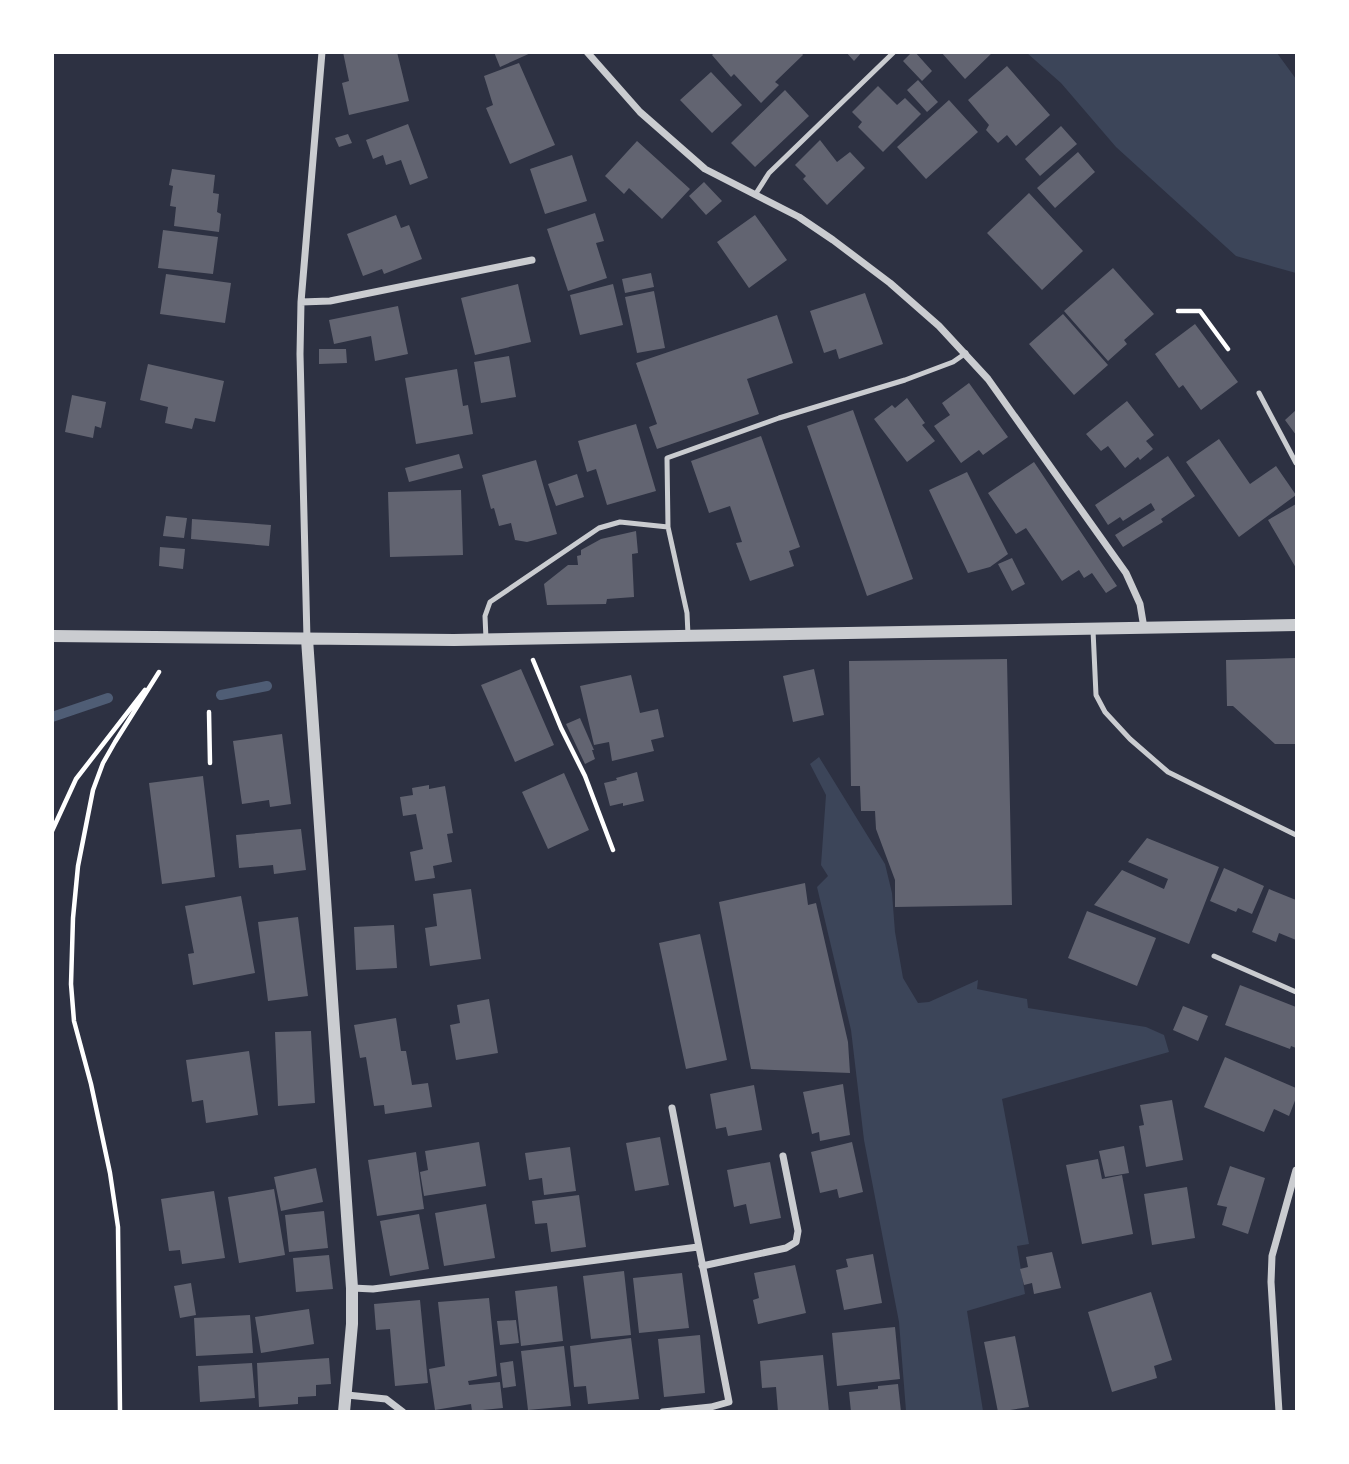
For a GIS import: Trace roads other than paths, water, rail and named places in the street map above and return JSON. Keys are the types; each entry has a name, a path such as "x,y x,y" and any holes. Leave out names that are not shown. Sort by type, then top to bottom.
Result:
{"street":[{"path":"321,52 302,302 302,450 307,639 352,1288 344,1412"},
{"path":"587,52 640,112 705,169 799,217 890,282 966,353 988,379 1126,573 1140,604 1144,629"},
{"path":"302,302 330,301 532,260"},
{"path":"52,636 486,639 1297,625"},
{"path":"663,1412 711,1407 729,1402 672,1108"},
{"path":"702,1266 786,1248 796,1242 798,1231 783,1156"},
{"path":"1279,1412 1271,1282 1272,1256 1297,1170"},
{"path":"352,1288 373,1289 698,1247"},
{"path":"347,1395 386,1399 403,1412"}],"lane":[{"path":"755,195 769,173 894,52"},
{"path":"688,637 687,612 668,527 666,462 670,455 905,380 953,362 966,353"},
{"path":"1259,393 1297,463"},
{"path":"486,639 485,616 490,602 599,528 620,522 668,527"},
{"path":"1093,630 1096,695 1105,712 1130,739 1168,772 1297,835"},
{"path":"1213,956 1297,992"},
{"path":"729,1402 732,1412"}],"waterway":[{"path":"221,695 267,686"},
{"path":"52,717 108,698"}]}
